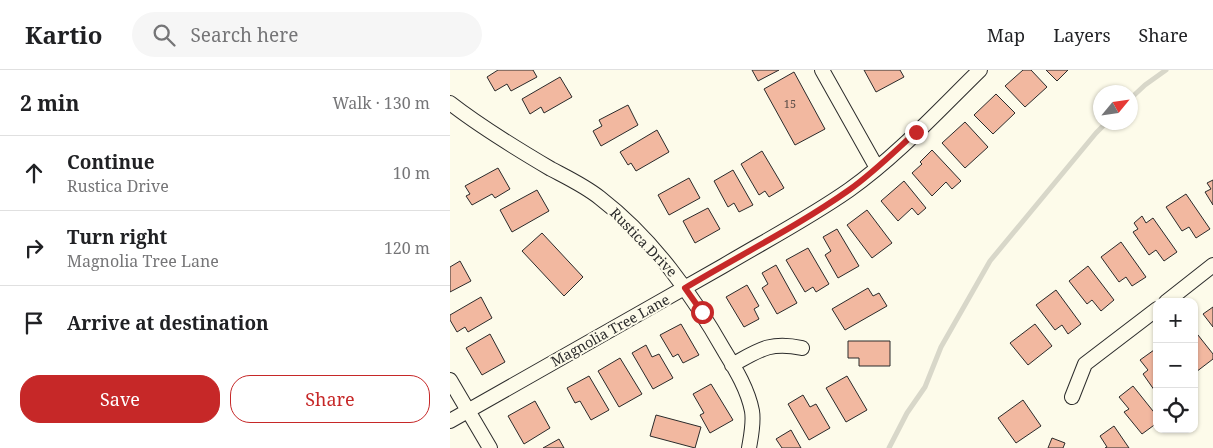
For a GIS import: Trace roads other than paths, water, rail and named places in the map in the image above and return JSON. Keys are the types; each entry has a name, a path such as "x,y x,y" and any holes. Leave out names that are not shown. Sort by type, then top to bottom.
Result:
{"street":[{"path":"822,70 877,168"},
{"name":"Magnolia Tree Lane","path":"450,421 822,208 877,168 980,70"},
{"name":"Rustica Drive","path":"450,103 510,144 600,197 646,241 685,288 702,312 732,364 749,399 752,412 749,448"},
{"path":"1171,298 1213,266"},
{"path":"1072,397 1085,364 1153,312"},
{"path":"732,364 762,349 774,346 786,344 802,348"},
{"path":"450,380 490,448"}],"waterway":[{"path":"1138,92 1166,70"},
{"path":"889,448 907,413 925,387 941,347 990,261 1099,130"}]}
